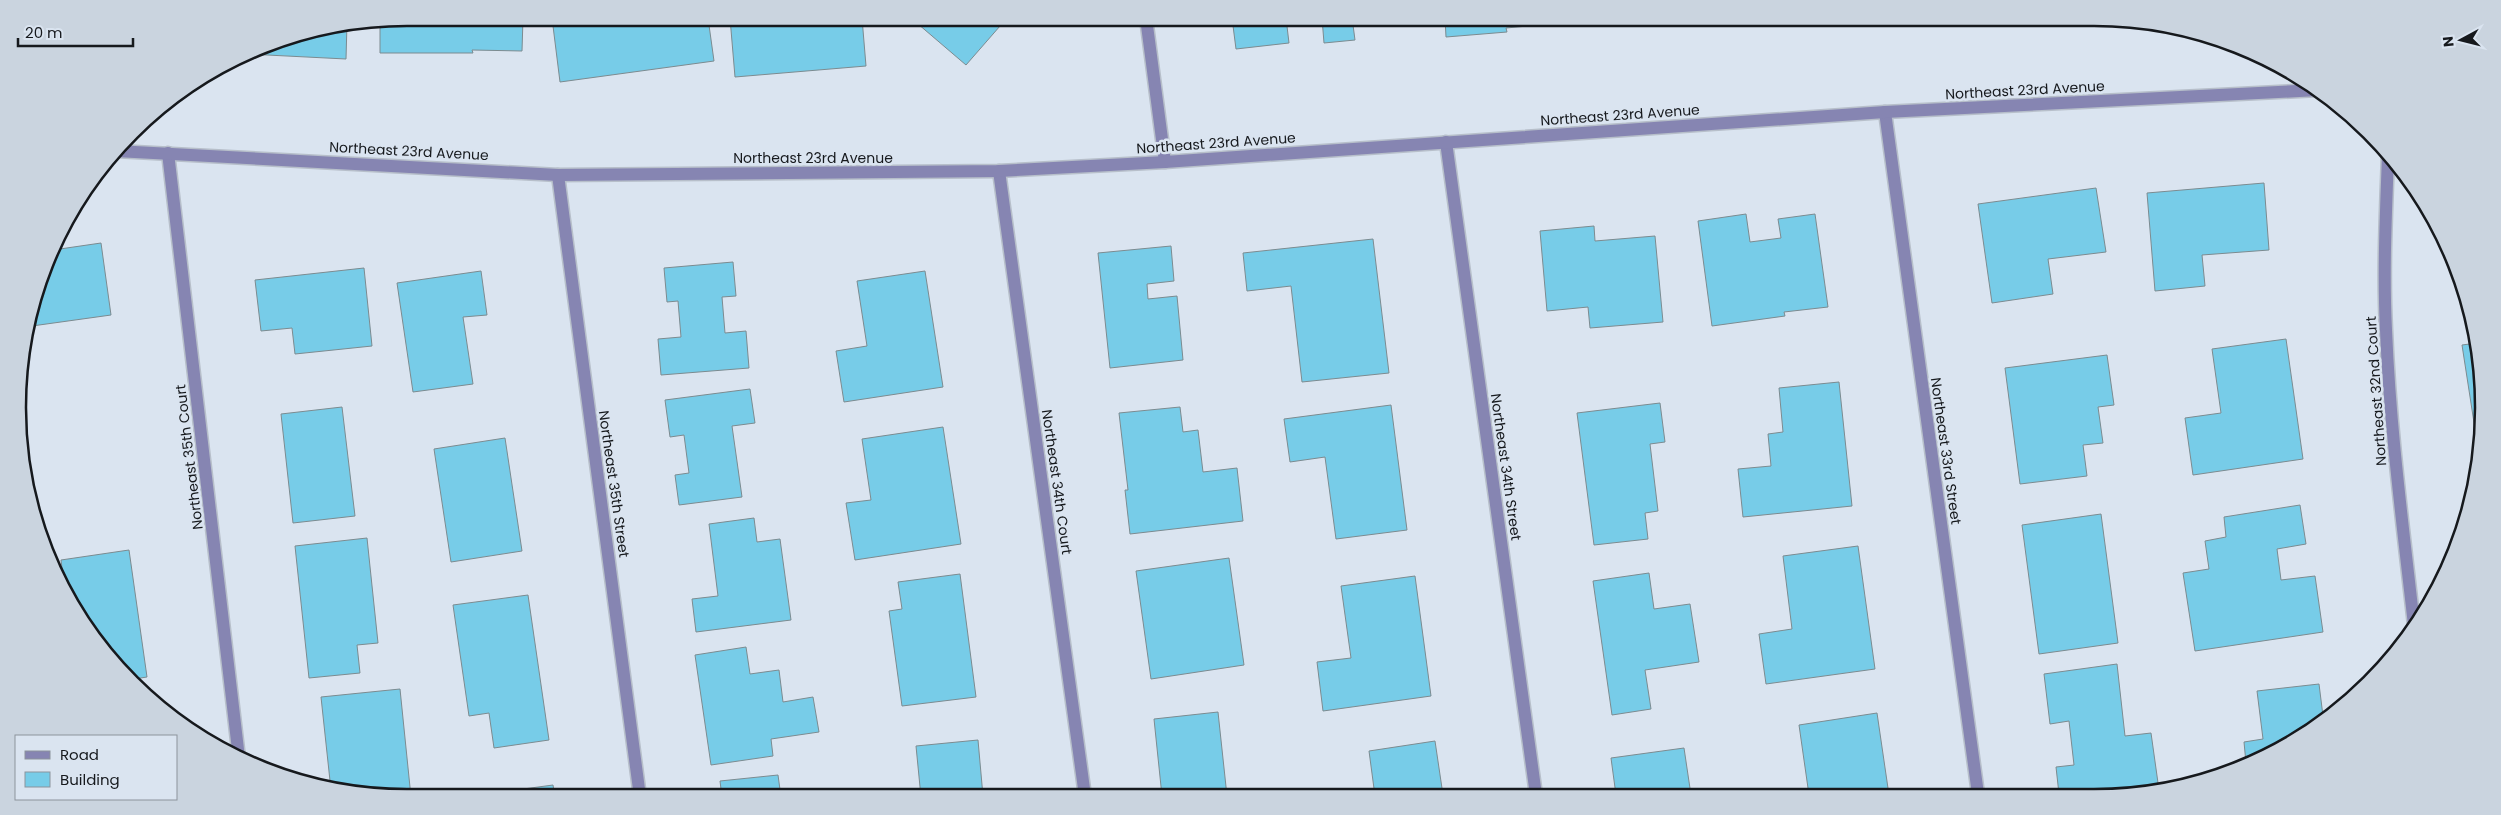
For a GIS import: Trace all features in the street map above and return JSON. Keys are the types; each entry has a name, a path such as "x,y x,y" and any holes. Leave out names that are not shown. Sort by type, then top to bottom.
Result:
{"street":[{"path":"1147,26 1165,162"},
{"name":"Northeast 23rd Avenue","path":"125,151 558,175 998,171 1165,162 1885,112 2305,91"},
{"name":"Northeast 33rd Street","path":"1885,112 1977,789"},
{"name":"Northeast 34th Street","path":"1446,142 1535,789"},
{"name":"Northeast 35th Court","path":"168,153 238,748"},
{"name":"Northeast 32nd Court","path":"2388,165 2385,229 2386,328 2392,432 2413,615"},
{"name":"Northeast 34th Court","path":"998,171 1084,789"},
{"name":"Northeast 35th Street","path":"558,175 639,789"}],"building":[{"path":"523,26 522,51 472,50 473,53 380,53 380,27"},
{"path":"553,26 709,26 714,61 560,82"},
{"path":"731,26 863,26 866,66 735,77"},
{"path":"920,26 1000,26 966,65"},
{"path":"1233,26 1287,26 1289,43 1236,49"},
{"path":"1323,26 1353,26 1355,40 1324,43"},
{"path":"1445,26 1528,26 1506,28 1507,32 1446,37"},
{"path":"347,32 346,59 263,55 309,39"},
{"path":"2264,183 2269,250 2202,255 2205,286 2155,291 2147,193"},
{"path":"2096,188 2106,252 2048,259 2053,294 1992,303 1978,204"},
{"path":"1746,214 1750,242 1781,238 1778,219 1815,214 1828,307 1784,312 1785,316 1712,326 1698,221"},
{"path":"1594,226 1595,241 1655,236 1663,322 1590,328 1588,307 1547,311 1540,231"},
{"path":"1373,239 1389,373 1302,382 1291,286 1247,291 1243,253"},
{"path":"101,243 111,315 36,326 46,285 61,249"},
{"path":"1171,246 1174,281 1147,284 1148,299 1177,296 1183,360 1110,368 1098,253"},
{"path":"733,262 736,296 722,297 725,333 746,331 749,368 661,375 658,339 681,337 678,301 667,302 664,268"},
{"path":"364,268 372,346 295,354 292,328 261,331 255,280"},
{"path":"481,271 487,315 463,317 473,384 413,392 397,283"},
{"path":"925,271 943,387 844,402 836,351 867,346 857,281"},
{"path":"2286,339 2303,459 2193,475 2185,418 2221,413 2212,349"},
{"path":"2469,344 2471,358 2474,383 2474,425 2462,345"},
{"path":"2107,355 2114,405 2098,407 2103,443 2083,445 2087,476 2020,484 2005,368"},
{"path":"1839,382 1852,506 1743,517 1738,469 1771,466 1768,434 1783,432 1779,388"},
{"path":"750,389 755,423 732,426 742,497 679,505 675,475 689,473 684,435 670,437 665,400"},
{"path":"1660,403 1665,442 1650,444 1658,511 1645,513 1648,539 1594,545 1577,413"},
{"path":"1391,405 1407,530 1336,539 1325,457 1290,462 1284,419"},
{"path":"342,407 355,516 293,523 281,414"},
{"path":"1180,407 1183,432 1198,430 1203,472 1237,468 1243,521 1130,534 1125,490 1128,490 1119,413"},
{"path":"943,427 961,544 855,560 846,503 871,500 862,439"},
{"path":"505,438 522,551 451,562 434,449"},
{"path":"2300,505 2306,544 2277,549 2281,580 2315,576 2323,632 2195,651 2183,573 2209,569 2205,541 2226,537 2224,517"},
{"path":"2101,514 2118,643 2039,654 2022,525"},
{"path":"754,518 757,542 780,539 791,620 696,632 692,599 718,596 709,524"},
{"path":"367,538 378,643 357,645 360,673 309,678 295,546"},
{"path":"1858,546 1875,669 1766,684 1759,634 1792,629 1783,556"},
{"path":"129,550 147,677 139,678 105,640 77,598 62,568 61,560"},
{"path":"1229,558 1244,665 1151,679 1136,571"},
{"path":"1649,573 1654,609 1690,604 1699,662 1645,670 1651,709 1612,715 1593,581"},
{"path":"960,574 976,697 902,706 889,611 902,609 898,582"},
{"path":"1415,576 1431,696 1323,711 1317,662 1351,658 1341,586"},
{"path":"528,595 549,740 494,748 489,713 469,716 453,605"},
{"path":"746,647 750,674 779,670 783,702 813,697 819,732 771,739 773,756 711,765 695,655"},
{"path":"2117,664 2125,736 2151,733 2158,783 2118,788 2058,789 2056,767 2074,765 2069,721 2050,724 2044,674"},
{"path":"2319,684 2323,712 2284,738 2245,757 2244,742 2263,739 2257,691"},
{"path":"400,689 410,789 383,788 330,780 321,697"},
{"path":"1218,712 1226,789 1161,789 1154,719"},
{"path":"1877,713 1888,789 1808,789 1799,725"},
{"path":"978,740 982,789 920,789 916,746"},
{"path":"1435,741 1442,789 1374,789 1369,751"},
{"path":"1684,748 1690,789 1615,789 1611,758"},
{"path":"778,775 780,789 721,789 720,781"},
{"path":"553,785 554,789 523,789"}]}
